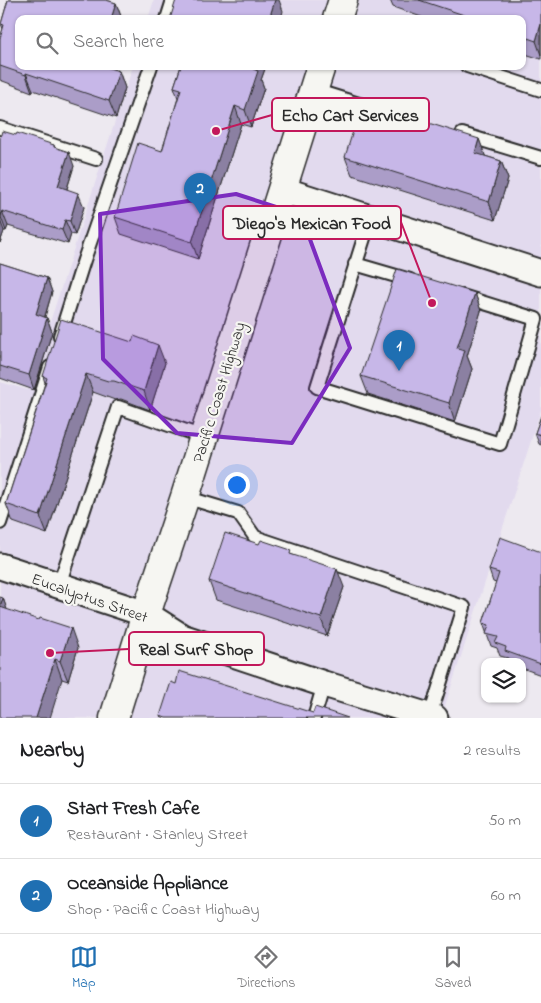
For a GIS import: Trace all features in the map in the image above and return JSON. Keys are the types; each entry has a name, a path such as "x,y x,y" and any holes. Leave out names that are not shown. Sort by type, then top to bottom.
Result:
{"main road":[{"path":"338,15 342,0"},
{"name":"Pacific Coast Highway","path":"114,718 318,78"}],"street":[{"path":"283,190 541,273"},
{"name":"Eucalyptus Street","path":"0,566 146,614 182,637 432,717"}],"lane":[{"path":"168,15 173,0"},
{"path":"0,523 84,260 150,70"},
{"path":"479,70 541,90"},
{"path":"318,78 389,113"},
{"path":"0,128 96,158"},
{"path":"446,130 541,158"},
{"path":"370,219 317,387 500,444 538,319 450,293"},
{"path":"355,264 422,284"},
{"path":"59,585 118,407 203,438"},
{"path":"185,497 238,513 255,536 464,607 432,717"},
{"path":"314,718 324,684"}],"highlighted area":[{"path":"236,194 301,215 350,348 292,443 177,433 103,359 100,214"}],"shaded area":[{"path":"154,0 541,0 541,410 441,718 0,718 0,382 28,390 132,70 526,70 526,15 149,15"}],"building":[{"path":"8,0 106,0 116,3 112,15 15,15 15,70 119,71 109,101 0,66 0,38 4,25 1,24"},
{"path":"176,0 275,0 270,15 171,15"},
{"path":"419,0 541,0 541,24 536,41 526,37 526,15 464,15"},
{"path":"180,70 258,71 245,110 235,106 192,242 115,217 138,143 162,151 181,89 174,87"},
{"path":"362,102 479,139 475,153 501,161 489,202 345,157"},
{"path":"2,131 16,135 17,133 69,152 58,186 78,193 70,221 65,220 62,230 2,211 0,217 0,138"},
{"path":"0,263 47,278 36,314 47,318 29,375 0,366"},
{"path":"397,269 475,293 457,348 465,350 449,403 361,376"},
{"path":"61,319 132,342 134,336 158,345 144,391 86,374 40,516 6,504 47,378 43,376"},
{"path":"541,416 541,435 535,433"},
{"path":"225,533 259,544 261,540 291,550 290,554 337,569 321,618 209,581"},
{"path":"500,537 541,552 541,664 505,651 506,647 495,643 498,637 486,634 489,625 483,623 499,573 489,570"},
{"path":"0,607 71,628 60,661 55,659 36,718 0,718"},
{"path":"179,671 313,713 315,707 348,718 166,718 160,716 171,682 176,684"}],"place":[{"name":"Echo Cart Services","path":"216,131"},
{"name":"Oceanside Appliance","path":"200,214"},
{"name":"Diego's Mexican Food","path":"432,303"},
{"name":"Start Fresh Cafe","path":"399,371"},
{"name":"Real Surf Shop","path":"50,653"}]}
